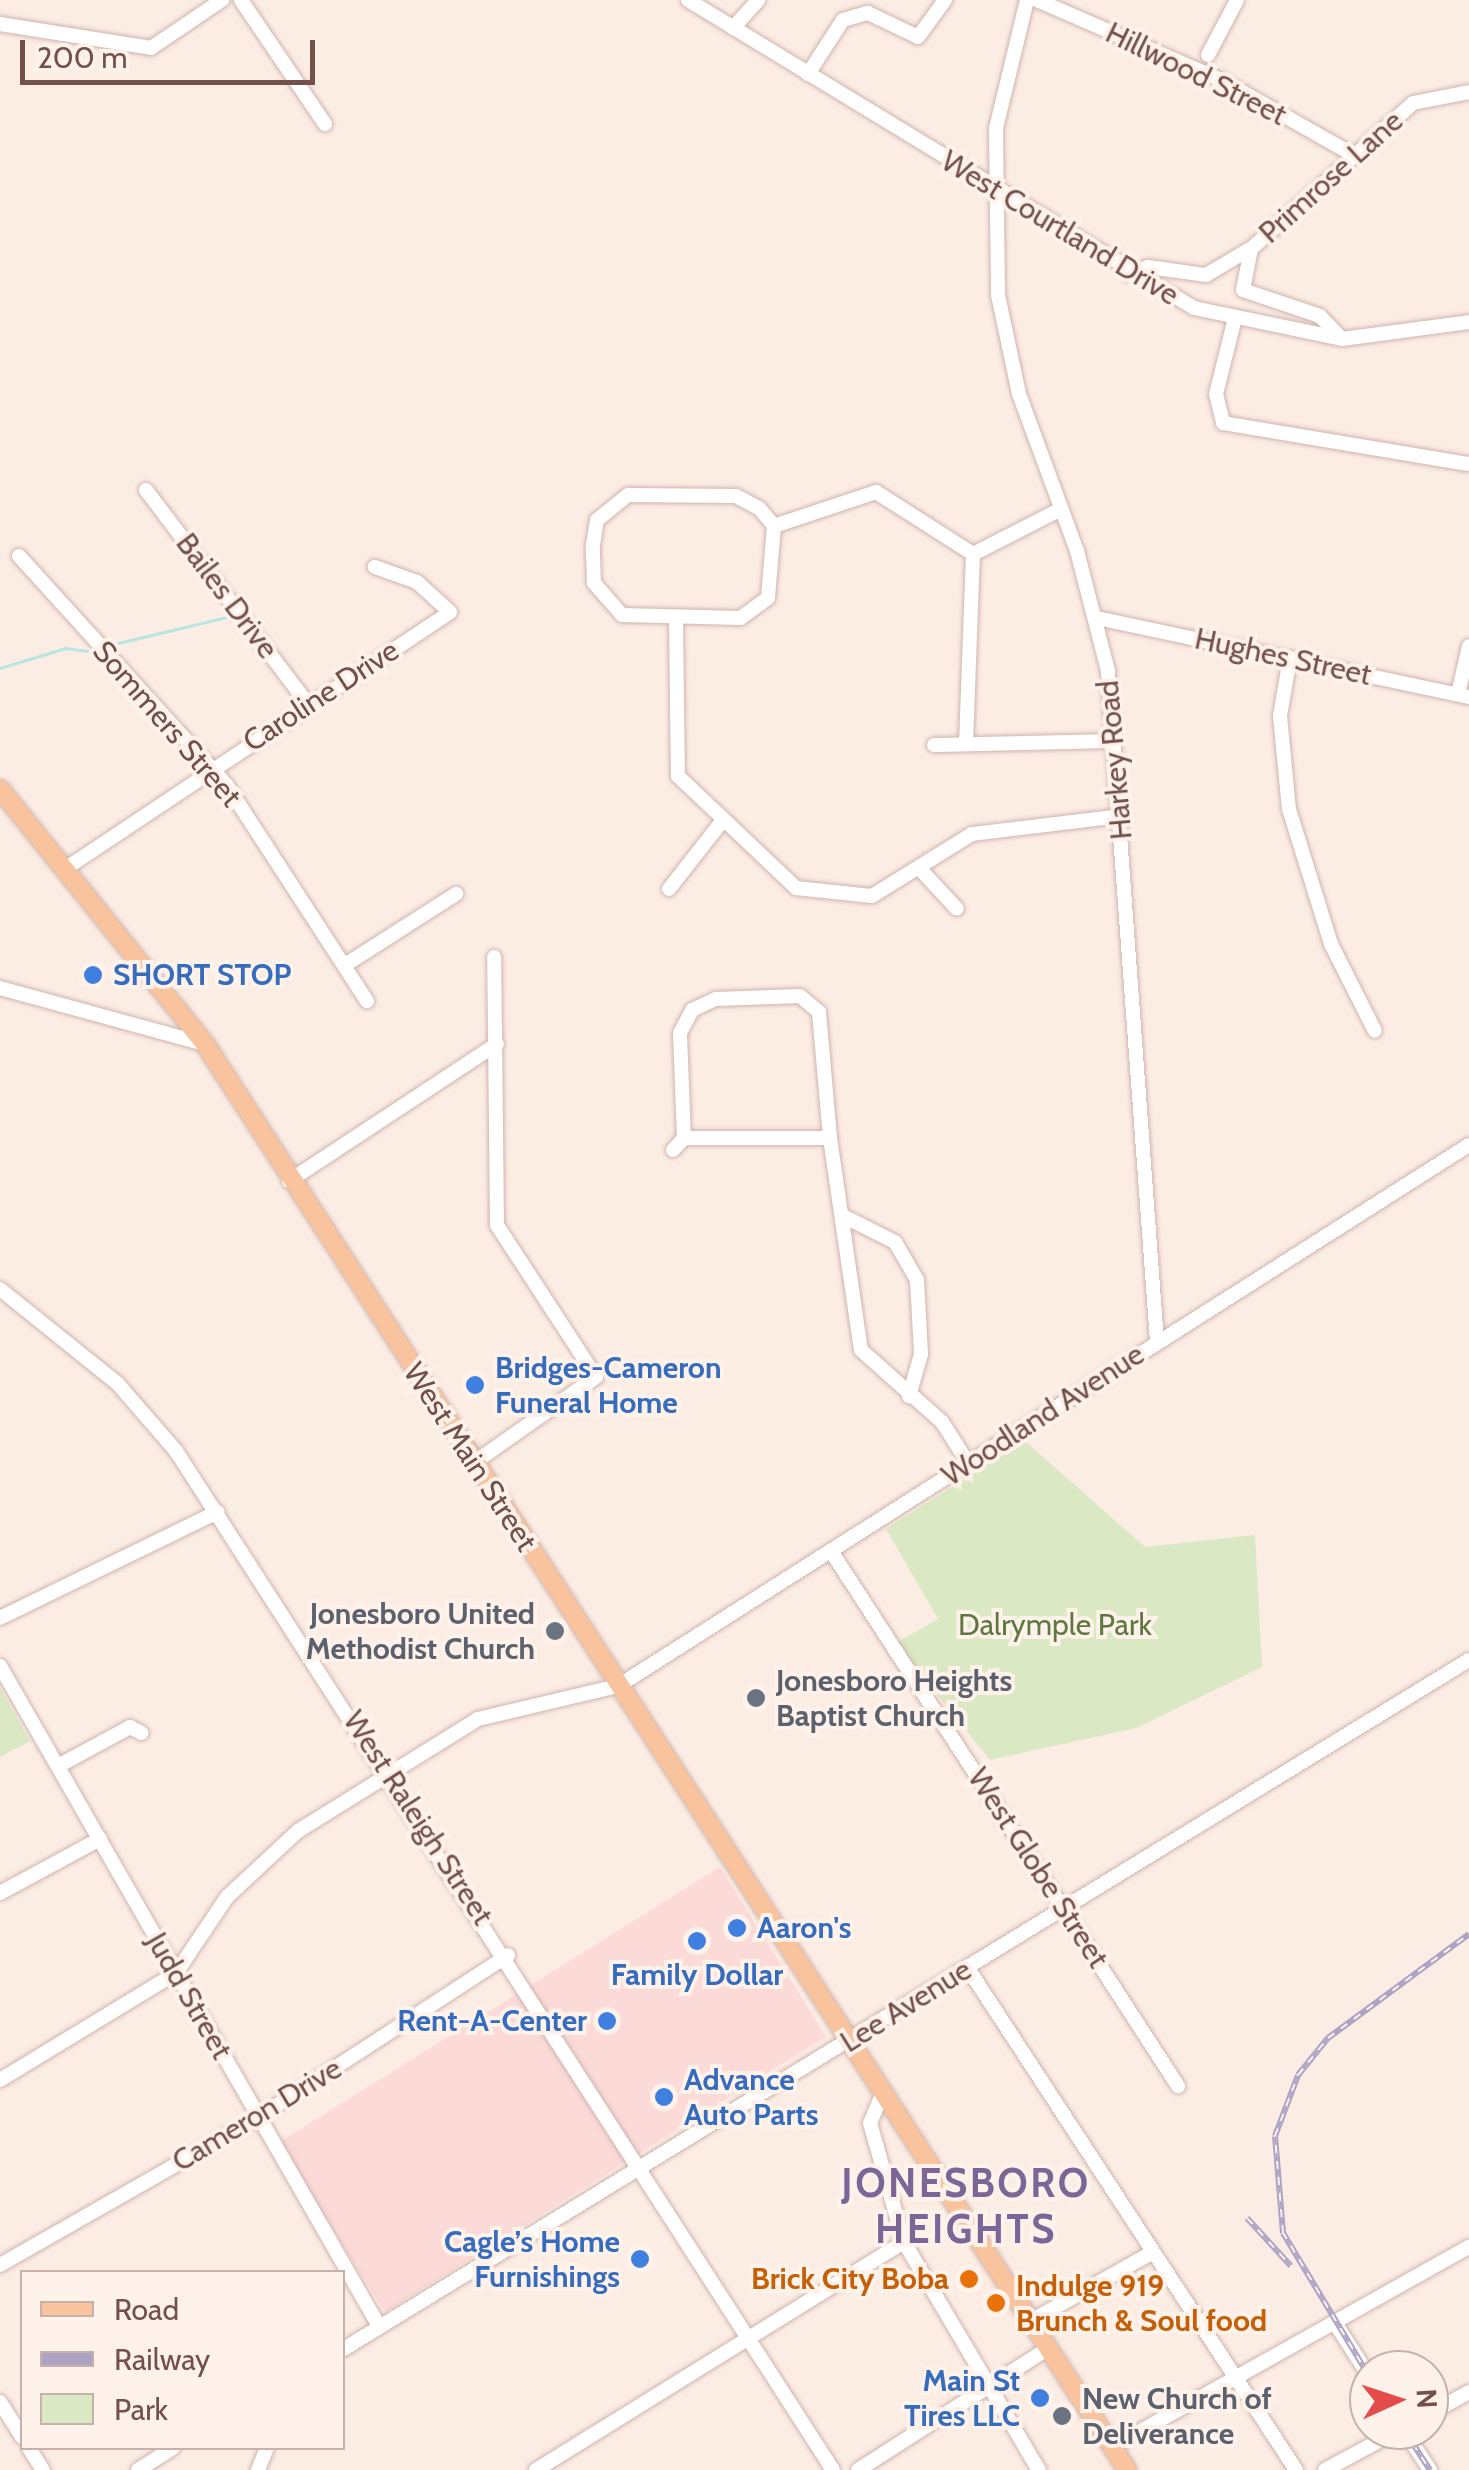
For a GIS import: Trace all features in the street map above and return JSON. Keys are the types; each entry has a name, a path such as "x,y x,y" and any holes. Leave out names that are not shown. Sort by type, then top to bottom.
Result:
{"main road":[{"name":"West Main Street","path":"0,789 68,867 205,1044 846,2044 982,2243 1127,2470"}],"street":[{"path":"0,24 151,48 222,0"},
{"path":"241,0 325,124"},
{"name":"West Courtland Drive","path":"688,0 1129,274 1234,322 1342,339 1469,322"},
{"path":"733,28 758,0"},
{"path":"808,74 843,20 874,14 918,38 945,0"},
{"name":"Harkey Road","path":"1026,0 998,111 995,193 1010,358 1097,618 1116,741 1156,1342"},
{"name":"Hillwood Street","path":"1037,0 1223,82 1352,154"},
{"path":"1208,56 1230,2"},
{"name":"Primrose Lane","path":"1129,274 1148,267 1206,276 1251,249 1413,103 1469,92"},
{"name":"Primrose Lane","path":"1251,249 1243,290 1320,316 1342,339"},
{"path":"1234,322 1216,394 1223,423 1469,464"},
{"name":"Bailes Drive","path":"146,490 307,703"},
{"path":"774,526 876,492 973,554"},
{"path":"642,494 736,496 774,526 768,598 740,618 676,620 622,615 594,583 597,520 610,504 642,494"},
{"path":"973,554 1061,509"},
{"path":"966,744 973,554"},
{"name":"Sommers Street","path":"19,556 209,770 368,1001"},
{"name":"Caroline Drive","path":"68,867 307,703 450,612 418,582 375,567"},
{"name":"Hughes Street","path":"1097,618 1463,695"},
{"path":"676,620 674,764 720,824 781,880 811,893 872,896 972,834 1121,816"},
{"path":"1463,695 1469,646"},
{"path":"1290,658 1280,716 1289,809 1330,944 1375,1030"},
{"path":"934,745 1116,741"},
{"path":"669,890 720,824"},
{"path":"920,868 957,910"},
{"path":"345,964 456,894"},
{"path":"475,1462 596,1378 496,1225 494,956"},
{"path":"0,988 205,1044"},
{"path":"830,1138 679,1144 680,1034 692,1010 716,1000 800,996 819,1012 830,1138 861,1350 942,1422 968,1463"},
{"path":"289,1180 496,1044"},
{"name":"Woodland Avenue","path":"176,1973 256,1866 390,1773 481,1718 618,1686 1469,1144"},
{"path":"844,1216 895,1242 917,1280 921,1354 909,1396"},
{"name":"West Raleigh Street","path":"0,1289 118,1384 217,1512 508,1955 748,2342 833,2470"},
{"path":"0,1618 217,1512"},
{"name":"West Globe Street","path":"830,1551 1178,2086"},
{"name":"Lee Avenue","path":"345,2348 1469,1660"},
{"name":"Judd Street","path":"0,1666 379,2326"},
{"path":"58,1766 130,1727 142,1733"},
{"path":"0,1893 100,1839"},
{"name":"Cameron Drive","path":"0,2266 259,2117 508,1955"},
{"path":"967,1967 1296,2470"},
{"path":"0,2080 176,1973"},
{"path":"882,2095 870,2123 904,2242 1039,2470"},
{"path":"536,2470 904,2242"},
{"path":"1112,2446 1469,2248"},
{"path":"1031,2320 1153,2252"},
{"path":"1335,2323 1352,2350"},
{"path":"858,2470 990,2382 1049,2348"},
{"path":"0,2402 20,2435"},
{"path":"138,2470 171,2450"},
{"path":"1325,2470 1363,2450"}],"shaded area":[{"path":"720,1867 826,2037 385,2312 279,2143"}],"green space":[{"name":"Dalrymple Park","path":"1025,1441 1145,1547 1255,1535 1262,1667 1136,1728 990,1760 896,1643 938,1619 886,1529"},
{"path":"0,1688 30,1741 0,1757"}],"waterway":[{"path":"110,645 231,616"},
{"path":"0,668 66,648 88,651"}],"railway":[{"path":"1353,2350 1283,2233 1275,2136 1298,2075 1328,2038 1469,1934"},
{"path":"1247,2218 1291,2266"},
{"path":"1417,2450 1430,2470"}],"place":[{"name":"SHORT STOP","path":"93,975"},
{"name":"Bridges-Cameron Funeral Home","path":"475,1385"},
{"name":"Jonesboro United Methodist Church","path":"555,1631"},
{"name":"Jonesboro Heights Baptist Church","path":"756,1698"},
{"name":"Aaron's","path":"737,1928"},
{"name":"Family Dollar","path":"697,1941"},
{"name":"Rent-A-Center","path":"607,2021"},
{"name":"Advance Auto Parts","path":"664,2097"},
{"name":"Cagle’s Home Furnishings","path":"640,2259"},
{"name":"Brick City Boba","path":"969,2279"},
{"name":"Indulge 919 Brunch & Soul food","path":"996,2303"},
{"name":"Main St Tires LLC","path":"1040,2398"},
{"name":"New Church of Deliverance","path":"1062,2416"}],"district":[{"name":"JONESBORO HEIGHTS","path":"966,2206"}]}
